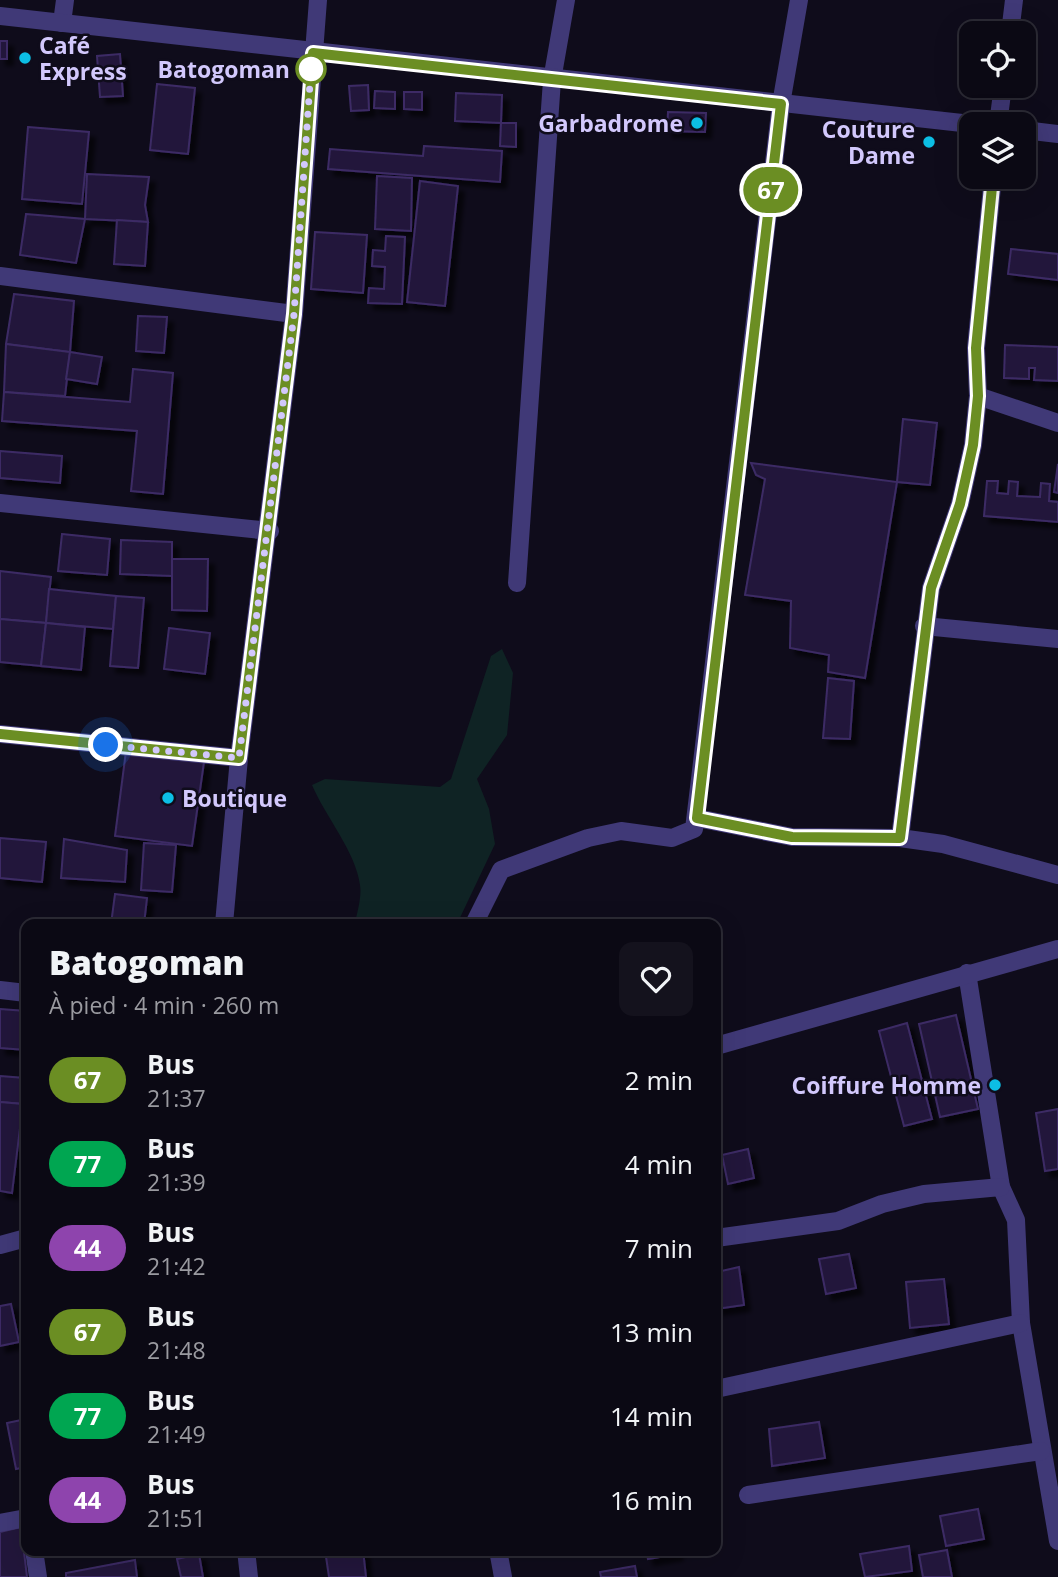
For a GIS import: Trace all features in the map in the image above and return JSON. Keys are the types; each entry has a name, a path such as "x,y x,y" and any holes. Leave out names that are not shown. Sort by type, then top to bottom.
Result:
{"street":[{"path":"62,23 65,0"},
{"path":"225,919 239,758 270,531 294,314 318,0"},
{"path":"517,583 552,80 566,0"},
{"path":"476,919 501,870 588,838 621,831 656,837 687,834 694,830 781,104 799,0"},
{"path":"1011,21 1014,0"},
{"path":"0,16 552,80 959,123"},
{"path":"1036,131 1058,134"},
{"path":"900,838 923,626 931,588 960,504 973,445 978,396 976,348 992,189"},
{"path":"0,276 294,314"},
{"path":"978,396 1058,423"},
{"path":"0,503 270,531"},
{"path":"923,626 1058,639"},
{"path":"0,734 239,758"},
{"path":"697,818 792,837 900,838 943,844 1058,875"},
{"path":"721,1045 1058,949"},
{"path":"967,973 1001,1187 1016,1220 1021,1323 1058,1541"},
{"path":"0,990 21,992"},
{"path":"721,1237 838,1221 882,1204 924,1194 1001,1187"},
{"path":"0,1245 21,1239"},
{"path":"721,1388 1021,1323"},
{"path":"748,1495 1041,1451"},
{"path":"0,1523 21,1519"},
{"path":"35,1556 38,1577"},
{"path":"247,1556 249,1577"},
{"path":"499,1556 503,1577"}],"green space":[{"path":"502,649 513,673 507,735 477,779 489,809 495,844 459,919 356,919 360,894 357,872 312,785 325,779 440,787 451,779 491,656"}],"building":[{"path":"0,41 7,41 7,59 0,59"},
{"path":"120,54 123,96 100,97 97,56"},
{"path":"157,84 195,88 188,154 150,150"},
{"path":"368,85 369,110 351,111 349,86"},
{"path":"375,91 395,92 395,109 374,108"},
{"path":"404,92 422,92 422,110 404,109"},
{"path":"456,93 502,95 501,123 455,121"},
{"path":"668,112 706,113 705,132 667,131"},
{"path":"501,123 516,123 516,147 500,146"},
{"path":"28,127 89,132 82,204 22,199"},
{"path":"424,146 502,151 500,182 328,169 330,149 423,156"},
{"path":"87,174 149,177 145,205 148,222 85,219"},
{"path":"377,176 412,178 411,231 375,229"},
{"path":"420,181 458,186 445,306 407,302"},
{"path":"26,214 85,219 76,263 20,255"},
{"path":"117,220 148,222 145,266 114,264"},
{"path":"315,232 367,235 363,293 311,289"},
{"path":"386,236 405,237 402,304 368,303 369,288 384,289 385,267 372,266 373,250 385,251"},
{"path":"1011,249 1058,254 1058,280 1008,274"},
{"path":"14,294 74,301 70,352 6,344"},
{"path":"138,316 167,317 164,353 136,351"},
{"path":"6,344 70,352 65,396 4,392"},
{"path":"1005,345 1058,347 1058,381 1034,380 1035,368 1029,368 1029,379 1004,378"},
{"path":"70,352 102,357 97,384 66,379"},
{"path":"133,369 173,373 163,494 131,491 137,431 2,421 4,392 130,402"},
{"path":"903,419 937,423 930,485 897,482"},
{"path":"0,451 62,456 60,483 0,478"},
{"path":"751,463 897,482 865,678 828,672 829,655 790,648 791,601 745,595 765,479 756,475"},
{"path":"1058,464 1058,493 1054,492"},
{"path":"987,481 998,481 997,493 1008,494 1009,481 1018,482 1017,496 1040,497 1041,483 1050,484 1049,501 1058,502 1058,522 984,516"},
{"path":"62,534 110,539 107,575 58,571"},
{"path":"121,540 172,542 172,576 120,574"},
{"path":"172,559 208,559 207,611 172,610"},
{"path":"0,571 51,577 46,623 0,619"},
{"path":"49,589 116,596 113,629 46,623"},
{"path":"116,596 144,598 138,668 110,666"},
{"path":"0,619 46,623 41,666 0,662"},
{"path":"46,623 85,627 81,670 41,666"},
{"path":"169,628 210,633 205,674 164,669"},
{"path":"828,678 854,681 850,739 823,738"},
{"path":"126,751 204,762 192,846 115,836"},
{"path":"0,838 46,842 42,882 0,878"},
{"path":"64,839 127,850 125,882 61,878"},
{"path":"144,843 176,845 172,892 141,890"},
{"path":"115,894 147,898 145,919 112,919"},
{"path":"0,1009 21,1011 21,1050 0,1048"},
{"path":"956,1015 978,1109 940,1117 919,1024"},
{"path":"907,1023 932,1119 904,1126 879,1031"},
{"path":"0,1076 21,1078 21,1104 0,1102"},
{"path":"0,1102 21,1104 12,1193 0,1191"},
{"path":"1058,1109 1058,1169 1045,1171 1036,1113"},
{"path":"748,1149 754,1178 728,1184 722,1155"},
{"path":"849,1254 856,1288 826,1294 819,1259"},
{"path":"739,1267 744,1305 721,1308 721,1271"},
{"path":"944,1279 949,1324 910,1328 906,1282"},
{"path":"11,1304 19,1342 0,1346 0,1306"},
{"path":"21,1420 21,1468 16,1469 7,1423"},
{"path":"819,1422 825,1458 772,1466 769,1429"},
{"path":"978,1509 984,1539 946,1546 940,1516"},
{"path":"21,1527 21,1556 24,1556 27,1577 0,1577 0,1532"},
{"path":"909,1546 912,1571 865,1577 860,1554"},
{"path":"947,1550 952,1577 923,1577 919,1555"},
{"path":"199,1556 203,1577 181,1577 177,1559"},
{"path":"326,1556 364,1556 366,1577 329,1577"},
{"path":"135,1560 137,1577 66,1577 66,1573"},
{"path":"635,1566 637,1577 601,1577 600,1572"}],"bus line":[{"name":"67","path":"0,734 239,758 270,531 294,314 313,53 706,95 781,104 697,818 792,837 900,838 923,626 931,588 960,504 973,445 978,396 976,348 992,189"}],"place":[{"name":"Café Express","path":"25,58"},
{"name":"Batogoman","path":"311,69"},
{"name":"Garbadrome","path":"697,123"},
{"name":"Couture Dame","path":"929,142"},
{"name":"Boutique","path":"168,798"},
{"name":"Coiffure Homme","path":"995,1085"}],"route":[{"path":"106,745 239,758 270,531 294,314 311,69"}]}
